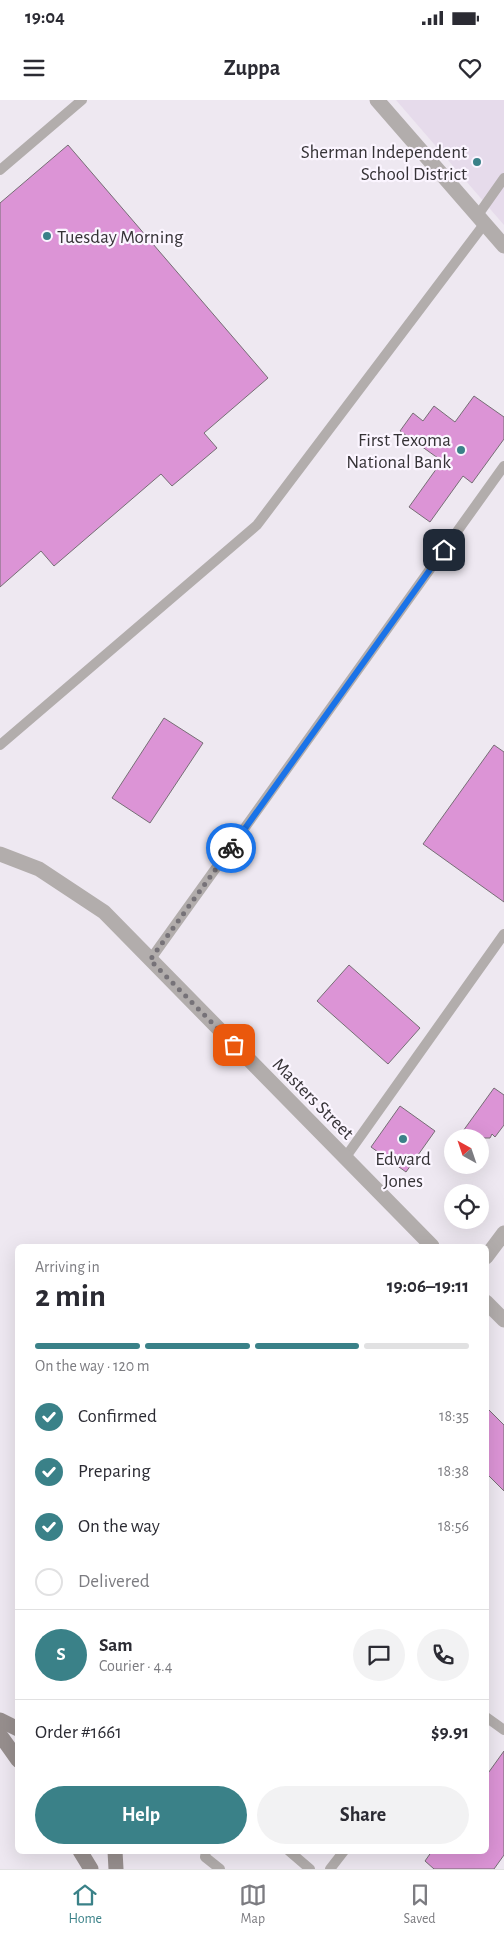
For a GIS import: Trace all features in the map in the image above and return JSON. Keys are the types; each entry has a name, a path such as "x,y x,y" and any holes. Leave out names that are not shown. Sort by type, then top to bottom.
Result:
{"main road":[{"path":"0,1720 15,1728"},
{"path":"0,1735 15,1756"},
{"path":"82,1854 91,1869"},
{"path":"115,1854 116,1869"}],"street":[{"path":"377,100 504,246"},
{"name":"Masters Street","path":"0,854 39,869 104,912 430,1244"},
{"path":"489,1253 504,1233"},
{"path":"489,1305 504,1320"}],"lane":[{"path":"0,170 82,100"},
{"path":"0,745 257,525 481,219 504,178"},
{"path":"150,960 504,466"},
{"path":"345,1158 504,934"},
{"path":"489,1719 504,1730"},
{"path":"206,1854 205,1858 220,1869"},
{"path":"292,1854 310,1869"},
{"path":"330,1869 342,1854"}],"shaded area":[{"name":"Sherman Independent School District","path":"396,100 504,100 504,225"}],"building":[{"path":"68,145 268,378 204,433 217,448 172,486 161,474 54,566 41,551 0,587 0,203"},
{"name":"First Texoma National Bank","path":"474,396 504,417 504,439 472,483 463,476 430,522 409,507 442,461 400,431 413,413 423,421 434,406 455,422"},
{"path":"164,718 203,743 150,823 112,798"},
{"path":"494,745 504,752 504,902 423,844"},
{"path":"349,965 420,1028 388,1064 317,1001"},
{"path":"494,1088 504,1095 504,1125 495,1137 492,1134 489,1138 489,1129 464,1129"},
{"name":"Edward Jones","path":"400,1106 435,1131 406,1172 371,1147"},
{"path":"489,1410 504,1425 504,1491 489,1476"},
{"path":"504,1751 504,1855 494,1869 434,1869 425,1861 430,1854 489,1854 489,1772"}],"way so far":[{"path":"231,848 150,960 234,1045"}],"place":[{"name":"Sherman Independent School District","path":"477,162"},
{"name":"Tuesday Morning","path":"47,236"},
{"name":"First Texoma National Bank","path":"461,450"},
{"name":"Edward Jones","path":"403,1139"}],"route":[{"path":"231,848 444,550"}]}
